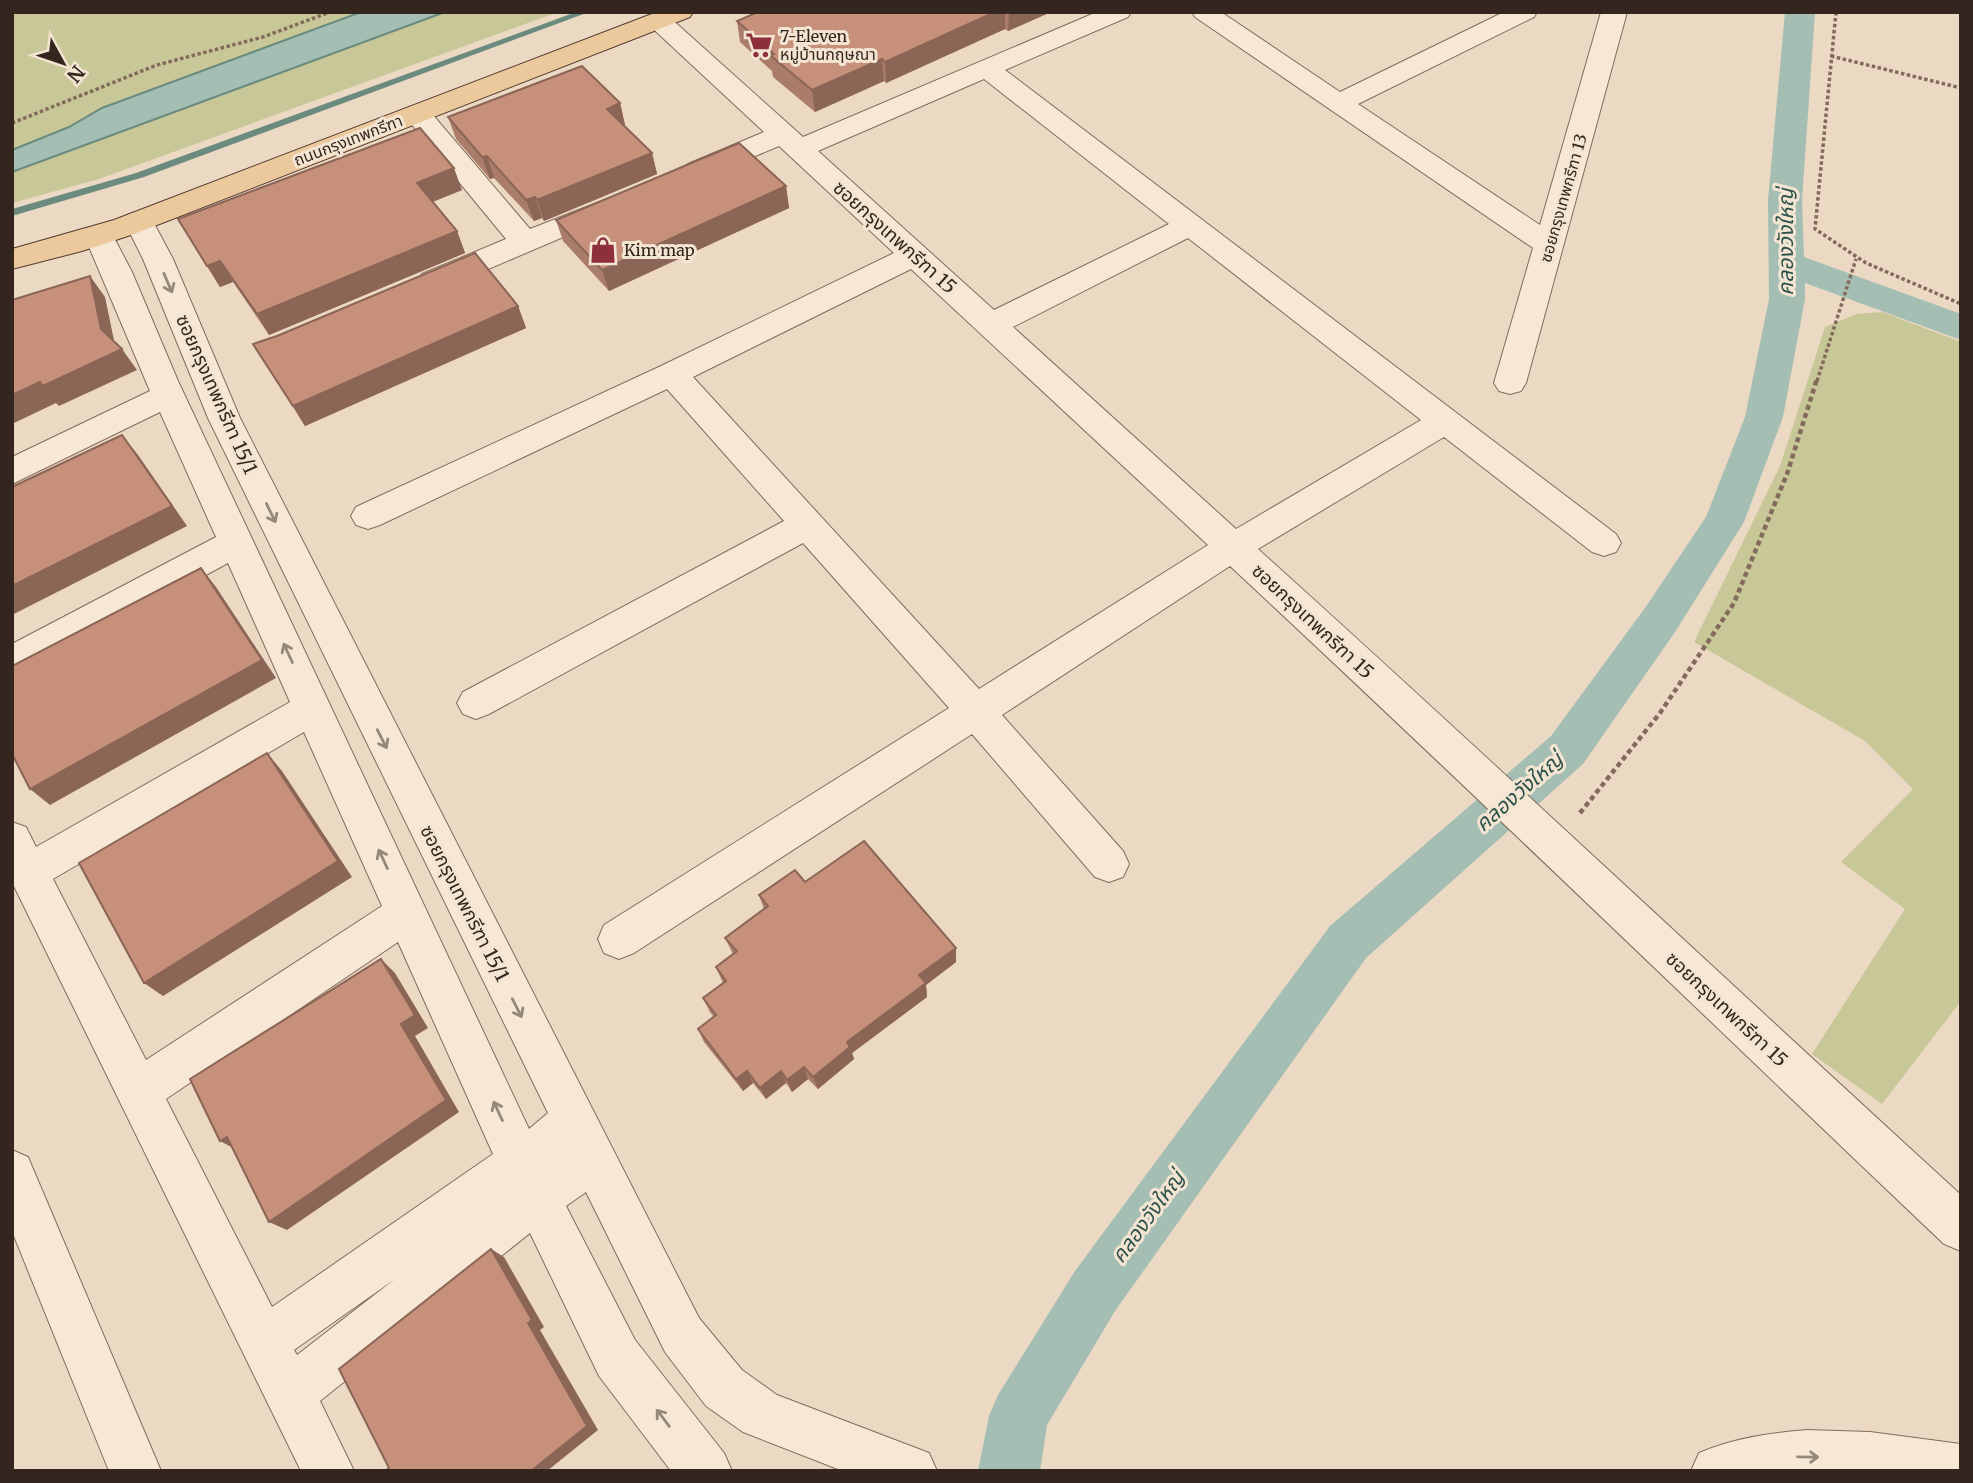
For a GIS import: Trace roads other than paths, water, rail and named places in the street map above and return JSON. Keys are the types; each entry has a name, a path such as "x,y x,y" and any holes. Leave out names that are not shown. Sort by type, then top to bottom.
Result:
{"main road":[{"name":"ถนนกรุงเทพกรีฑา","path":"12,259 139,221 670,16"}],"street":[{"path":"672,180 791,141 987,69 1119,12"},
{"path":"1204,12 1550,246"},
{"path":"1338,103 1525,12"},
{"name":"ซอยกรุงเทพกรีฑา 13","path":"1510,383 1614,12"},
{"name":"ซอยกรุงเทพกรีฑา 15","path":"670,16 791,141 1454,750 1961,1227"},
{"path":"987,69 1604,543"},
{"path":"417,114 525,243"},
{"path":"413,290 635,196"},
{"name":"ซอยกรุงเทพกรีฑา 15/1","path":"139,221 158,259 224,418 682,1335 724,1388 761,1414 911,1471"},
{"path":"991,325 1191,225"},
{"path":"99,235 309,710 529,1179 617,1358 706,1471"},
{"path":"368,516 672,374 915,255"},
{"path":"672,374 1109,864"},
{"path":"12,472 154,401"},
{"path":"619,939 1233,547 1445,421"},
{"path":"476,702 806,525"},
{"path":"12,662 230,546"},
{"path":"328,1471 21,856 356,686"},
{"path":"140,1090 399,918"},
{"path":"289,1393 529,1179 555,1138 583,1140"},
{"path":"12,1173 135,1471"},
{"path":"264,1342 529,1179"},
{"path":"1717,1471 1747,1461 1798,1457 1902,1459 1961,1470"}],"waterway":[{"path":"12,213 140,175 585,12"},
{"name":"คลองวังใหญ่","path":"1009,1471 1019,1416 1095,1291 1348,942 1567,750 1660,620 1724,522 1764,417 1787,299 1785,200 1800,12"},
{"path":"1787,264 1961,328"}],"place":[{"name":"7-Eleven หมู่บ้านกฤษณา","path":"759,45"},
{"name":"Kim map","path":"603,250"}]}
